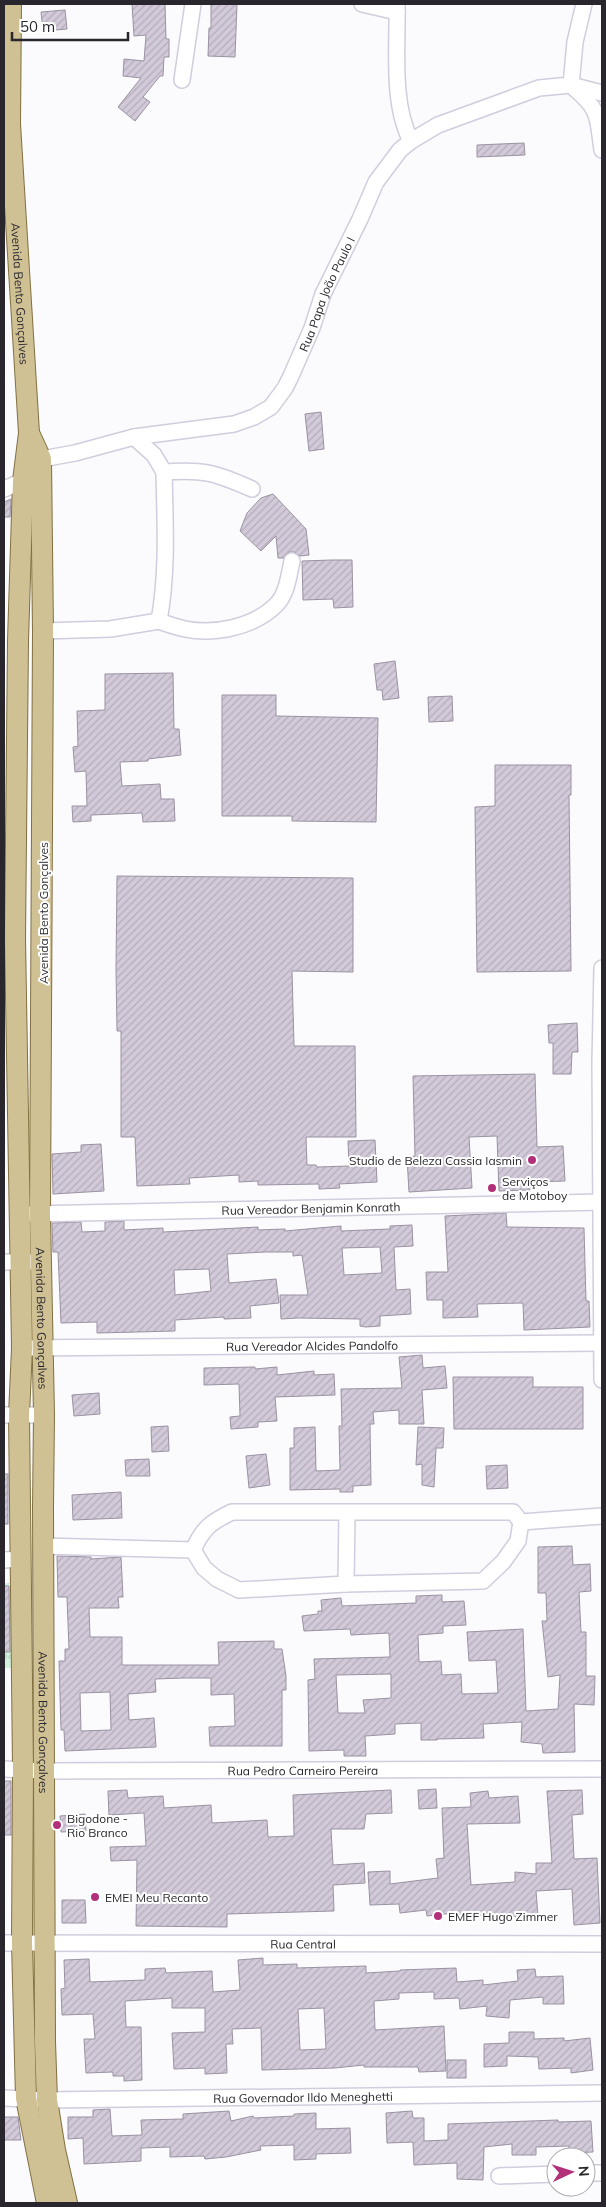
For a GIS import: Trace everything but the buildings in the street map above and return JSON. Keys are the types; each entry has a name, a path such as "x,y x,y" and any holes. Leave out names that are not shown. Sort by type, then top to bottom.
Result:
{"main road":[{"name":"Avenida Bento Gonçalves","path":"11,4 7,126 30,468 44,631 40,1214 44,1415 44,1942 47,2100 55,2150 67,2203"},
{"name":"Avenida Bento Gonçalves","path":"30,468 18,693 9,929 18,1099 20,1214 12,1262 22,1348 12,1415 13,1943 26,2098 47,2203"},
{"path":"18,693 43,692"},
{"path":"9,929 43,928"},
{"path":"18,1099 41,1097"}],"street":[{"path":"182,80 193,4"},
{"path":"362,4 397,8 398,80 401,113 404,127 411,141"},
{"path":"584,4 575,42 571,85 592,104 602,150"},
{"name":"Rua Papa João Paulo I","path":"4,489 30,468 134,437 234,424 254,417 271,407 286,388 312,328 323,294 376,182 400,150 438,125 539,88 571,85 602,93"},
{"path":"134,437 154,455 164,472 167,544 163,598 159,621"},
{"path":"164,472 193,470 220,475 252,489"},
{"path":"44,631 110,629 159,621 186,629 224,630 249,623 277,604 286,586 292,561"},
{"path":"602,968 602,1380"},
{"name":"Rua Vereador Benjamin Konrath","path":"20,1214 602,1202"},
{"path":"12,1262 42,1263"},
{"name":"Rua Vereador Alcides Pandolfo","path":"22,1348 602,1343"},
{"path":"12,1415 44,1415"},
{"path":"193,1550 200,1535 214,1521 232,1512 512,1512 521,1522"},
{"path":"346,1584 347,1513"},
{"path":"521,1522 602,1516"},
{"path":"193,1550 204,1568 218,1579 239,1590 346,1584 483,1581 503,1562 518,1541 521,1522"},
{"path":"43,1546 193,1550"},
{"name":"Rua Pedro Carneiro Pereira","path":"13,1769 45,1771 602,1769"},
{"name":"Rua Central","path":"13,1943 602,1944"},
{"name":"Rua Governador Ildo Meneghetti","path":"4,2098 47,2100 602,2093"},
{"path":"499,2176 546,2174"}],"green space":[{"path":"9,1583 15,1668 4,1668 4,1584"}],"place":[{"name":"Studio de Beleza Cassia Iasmin","path":"532,1160"},
{"name":"Serviços de Motoboy","path":"492,1188"},
{"name":"Bigodone - Rio Branco","path":"57,1825"},
{"name":"EMEI Meu Recanto","path":"95,1897"},
{"name":"EMEF Hugo Zimmer","path":"438,1916"}]}
